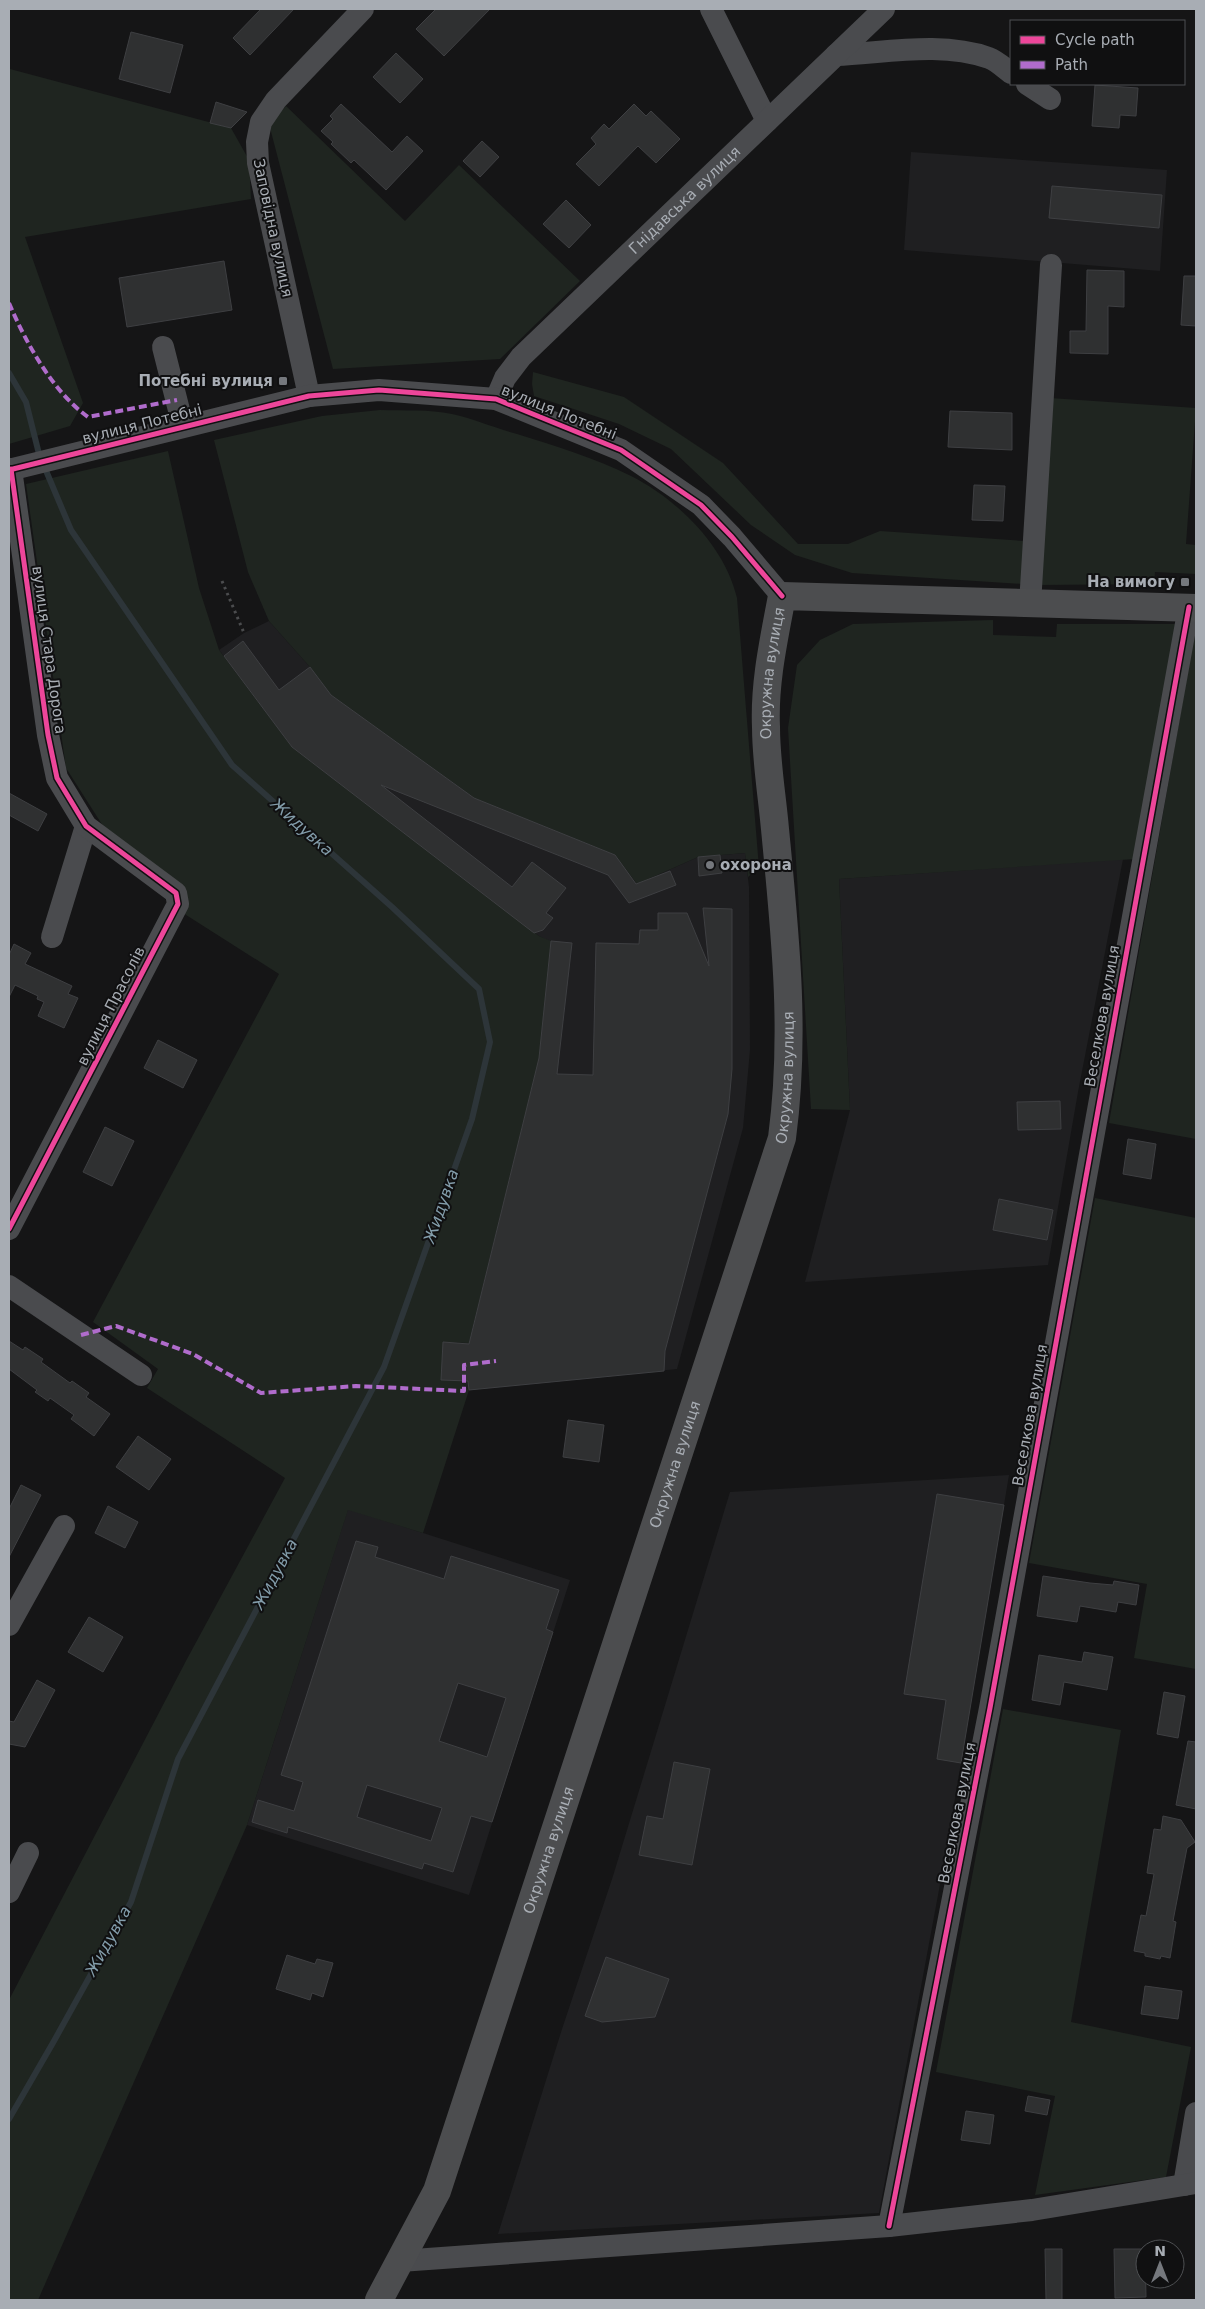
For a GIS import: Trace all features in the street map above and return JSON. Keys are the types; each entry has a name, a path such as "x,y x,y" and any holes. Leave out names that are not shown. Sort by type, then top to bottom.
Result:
{"main road":[{"path":"782,596 1193,607"},
{"name":"Окружна вулиця","path":"379,2300 437,2191 782,1138 788,1094 790,1049 787,968 766,727 770,659 782,596"}],"street":[{"name":"Заповідна вулиця","path":"309,396 258,163 257,142 261,122 276,100 363,9"},
{"path":"711,9 767,121"},
{"name":"Гнідавська вулиця","path":"496,399 505,378 521,357 884,9"},
{"path":"836,55 938,49 958,51 991,59 1010,72"},
{"path":"1029,85 1050,99"},
{"path":"1030,604 1051,264"},
{"path":"163,347 183,426"},
{"name":"вулиця Потебні","path":"15,468 309,396 379,390 496,399 621,450 701,505 732,537 782,596"},
{"name":"вулиця Стара Дорога","path":"15,468 50,744 58,778 86,826"},
{"name":"Веселкова вулиця","path":"889,2226 990,1708 1193,607"},
{"path":"52,937 86,826"},
{"name":"вулиця Прасолів","path":"9,1228 178,904 176,893 86,826"},
{"path":"9,1286 141,1375"},
{"path":"9,1625 64,1526"},
{"path":"9,1892 28,1853"},
{"path":"400,2261 889,2226 1032,2210 1190,2184 1196,2113"}],"path":[{"path":"222,581 244,633"}],"shaded area":[{"path":"9,65 10,69 231,128 249,160 251,199 25,237 83,403 70,426 9,444"},
{"path":"286,106 405,221 459,165 580,281 500,359 333,369 269,124"},
{"path":"911,152 1167,170 1160,271 904,250"},
{"path":"533,372 624,397 723,463 798,544 848,544 880,531 1024,541 1023,584 852,573 795,555 751,525 671,449 619,424 534,396"},
{"path":"1050,398 1196,408 1186,544 1196,545 1196,574 1155,572 1154,584 1038,585"},
{"path":"380,410 443,412 468,418 560,448 631,476 665,497 697,526 722,560 737,598 759,868 748,877 745,853 698,857 637,884 615,855 474,798 331,695 310,667 269,621 248,572 214,440 322,416"},
{"path":"168,451 199,588 219,650 292,747 539,936 551,941 539,1058 469,1343 444,1342 460,1381 469,1390 423,1533 348,1510 247,1825 38,2300 9,2300 9,2000 187,1659 285,1478 147,1388 158,1369 93,1322 279,974 183,913 103,826 66,768 26,484"},
{"path":"993,620 993,635 1056,637 1057,624 1176,624 1135,859 839,879 850,1110 811,1109 788,728 797,665 820,640 853,624"},
{"path":"269,621 310,667 331,695 474,798 616,855 637,884 698,857 745,853 749,887 750,1050 743,1128 677,1369 469,1390 460,1381 441,1380 443,1342 469,1343 539,1058 551,942 539,936 292,747 219,650 244,633"},
{"path":"1196,625 1196,1139 1109,1123"},
{"path":"1123,859 1078,1092 1048,1265 805,1282 850,1110 839,879"},
{"path":"1095,1198 1196,1218 1196,1669 1134,1658 1147,1584 1029,1563"},
{"path":"1009,1475 946,1852 879,2213 498,2234 562,2029 613,1876 730,1492"},
{"path":"348,1509 570,1580 469,1895 247,1825"},
{"path":"1003,1709 1121,1730 1071,2022 1191,2047 1166,2177 1035,2195 1055,2096 936,2072"}],"building":[{"path":"261,9 294,9 250,55 233,38"},
{"path":"436,9 490,9 444,56 416,29"},
{"path":"131,32 183,45 170,93 119,79"},
{"path":"396,53 423,79 400,103 373,77"},
{"path":"1095,85 1138,88 1136,116 1120,115 1119,128 1092,126"},
{"path":"216,102 247,112 231,128 210,123"},
{"path":"341,104 392,152 407,136 423,151 386,190 354,160 351,163 331,144 333,142 321,131 333,119 330,116"},
{"path":"634,104 646,116 651,111 680,139 656,163 638,146 599,186 576,164 596,144 591,138 604,124 609,129"},
{"path":"482,141 499,157 480,177 463,161"},
{"path":"1052,186 1162,195 1159,228 1049,218"},
{"path":"566,200 591,225 569,248 543,224"},
{"path":"224,261 232,310 127,327 119,278"},
{"path":"1087,270 1124,271 1124,307 1108,306 1108,354 1070,353 1070,331 1086,331"},
{"path":"1184,276 1196,276 1196,326 1181,325"},
{"path":"950,411 1012,413 1012,450 948,447"},
{"path":"974,485 1005,486 1003,521 972,520"},
{"path":"243,641 279,690 310,667 331,695 474,798 615,855 636,884 670,871 676,885 629,903 608,875 381,785 512,887 532,862 566,888 546,913 553,918 543,930 534,933 292,747 224,656"},
{"path":"9,793 47,814 38,831 9,815"},
{"name":"охорона","path":"720,855 722,873 699,876 698,857"},
{"path":"703,908 732,909 732,1069 728,1114 665,1351 664,1371 469,1390 468,1381 441,1380 443,1342 469,1344 539,1058 551,941 572,943 557,1074 593,1075 596,943 639,944 640,930 658,930 658,913 687,913 709,966"},
{"path":"14,944 31,953 25,964 72,986 68,994 78,998 64,1028 38,1016 44,1002 37,999 38,996 15,985 9,997 9,955"},
{"path":"158,1040 197,1060 183,1088 144,1068"},
{"path":"1060,1101 1061,1129 1018,1130 1017,1102"},
{"path":"105,1127 134,1141 112,1186 83,1172"},
{"path":"1128,1139 1156,1144 1151,1179 1123,1174"},
{"path":"999,1199 1053,1210 1047,1240 993,1230"},
{"path":"9,1341 23,1350 25,1347 43,1359 41,1362 70,1383 72,1381 89,1393 86,1397 110,1414 94,1436 71,1419 74,1415 50,1398 48,1401 35,1392 37,1390 9,1369"},
{"path":"568,1420 604,1425 599,1462 563,1457"},
{"path":"138,1436 171,1459 149,1490 116,1467"},
{"path":"21,1485 41,1495 9,1557 9,1509"},
{"path":"937,1494 1004,1505 961,1763 937,1759 946,1700 904,1694"},
{"path":"108,1506 138,1522 125,1548 95,1533"},
{"path":"356,1541 378,1547 375,1557 444,1579 451,1556 559,1590 546,1629 553,1632 492,1822 471,1816 453,1872 424,1863 422,1869 288,1827 287,1833 252,1822 258,1800 294,1811 303,1782 281,1775","holes":["458,1683 506,1698 487,1757 439,1741","367,1785 442,1808 431,1841 357,1817"]},
{"path":"1043,1576 1090,1583 1113,1585 1114,1581 1139,1585 1136,1605 1118,1602 1116,1612 1080,1606 1077,1622 1037,1616"},
{"path":"89,1617 123,1637 103,1672 68,1652"},
{"path":"1084,1652 1113,1657 1107,1690 1064,1682 1060,1705 1032,1700 1039,1655 1082,1662"},
{"path":"37,1680 55,1690 25,1747 9,1744 9,1721 14,1722"},
{"path":"1164,1692 1185,1696 1178,1738 1157,1734"},
{"path":"1188,1741 1196,1742 1196,1809 1176,1805"},
{"path":"674,1762 710,1769 692,1865 639,1855 647,1816 663,1819"},
{"path":"1163,1816 1181,1820 1195,1842 1187,1848 1173,1921 1176,1922 1170,1958 1161,1956 1160,1959 1145,1956 1145,1953 1134,1951 1141,1915 1146,1916 1154,1874 1147,1873 1154,1829 1161,1830"},
{"path":"287,1955 315,1964 317,1959 333,1963 323,1997 312,1993 310,2000 276,1989"},
{"path":"606,1957 669,1979 655,2017 602,2022 585,2016"},
{"path":"1145,1986 1182,1991 1178,2019 1141,2014"},
{"path":"1028,2096 1050,2100 1047,2115 1025,2111"},
{"path":"966,2111 994,2115 990,2144 961,2140"},
{"path":"1045,2249 1062,2249 1062,2300 1046,2300"},
{"path":"1114,2249 1135,2249 1135,2289 1146,2289 1146,2297 1115,2298"}],"waterway":[{"name":"Жидувка","path":"9,373 26,402 39,454 71,530 232,765 392,907 479,989 490,1042 472,1119 384,1367 178,1759 131,1902 9,2119"}],"marked path":[{"path":"9,303 42,366 63,394 88,417 177,400"},
{"path":"81,1335 116,1326 193,1354 261,1393 356,1386 464,1391 464,1365 496,1361"}],"cycle path":[{"path":"9,470 309,396 379,390 496,399 621,450 701,505 732,537 782,596"},
{"path":"9,1229 178,904 176,893 86,826 57,778 48,735 11,469"},
{"path":"889,2226 990,1708 1189,607"}],"place":[{"name":"Потебні вулиця","path":"283,381"},
{"name":"На вимогу","path":"1185,582"},
{"name":"охорона","path":"710,865"}]}
